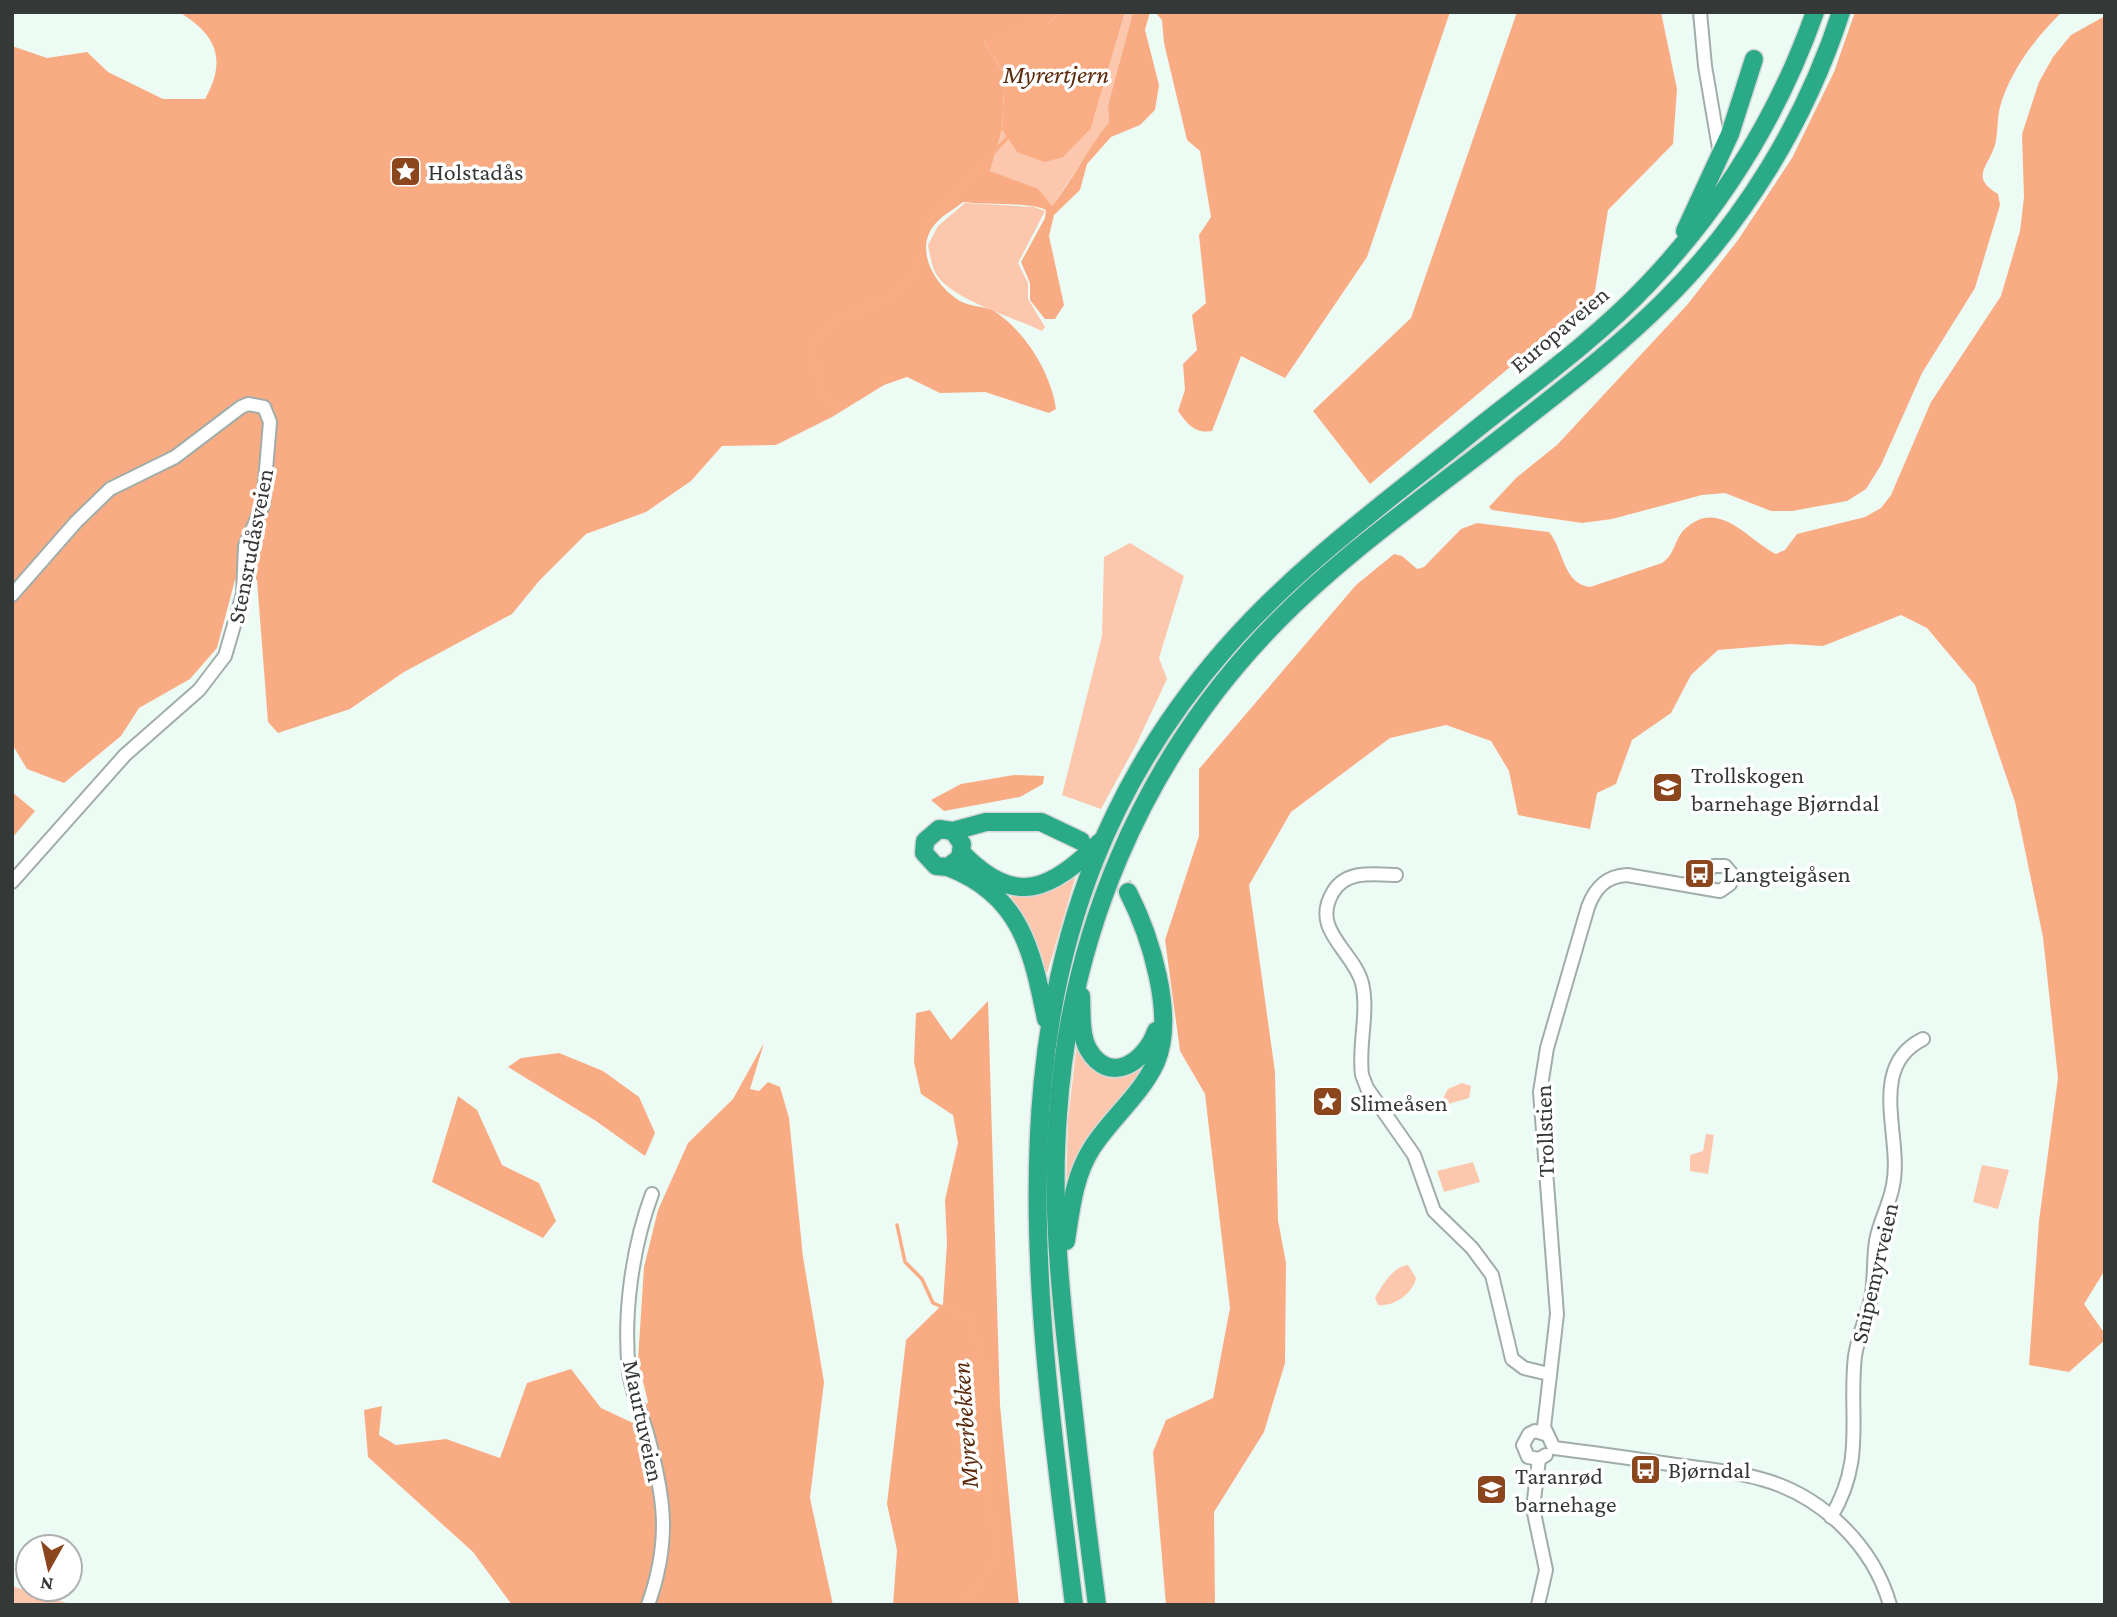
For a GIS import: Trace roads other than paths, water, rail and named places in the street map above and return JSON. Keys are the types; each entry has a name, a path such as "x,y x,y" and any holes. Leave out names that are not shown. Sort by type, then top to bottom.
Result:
{"highway":[{"name":"Europaveien","path":"1105,838 1147,756 1167,724 1215,661 1255,616 1334,543 1602,327 1672,257 1730,184 1759,136 1796,61 1815,12"},
{"name":"Europaveien","path":"1060,1286 1058,1115 1067,1032 1079,972 1105,891 1129,834 1164,767 1240,662 1293,606 1611,350 1692,271 1750,197 1787,136 1820,67 1841,12"},
{"path":"1672,257 1720,156 1755,59"},
{"path":"948,867 956,863 959,844 986,822 1041,822 1081,841"},
{"path":"1048,1028 1033,958 1011,913 987,887 948,867 931,863 924,847 933,832 945,829 994,878 1017,887 1030,887 1053,881 1067,873 1105,838"},
{"path":"1074,1605 1048,1394 1038,1242 1038,1114 1048,1028 1068,938 1105,838"},
{"path":"1097,1605 1060,1286 1071,1207 1079,1175 1097,1141 1155,1065 1163,1042 1162,1015 1149,944 1128,892"},
{"path":"1079,972 1084,1039 1091,1053 1101,1062 1123,1067 1141,1058 1151,1045 1162,1015"}],"street":[{"path":"1700,12 1705,66 1720,156"},
{"name":"Stensrudåsveien","path":"12,595 76,522 110,489 175,457 241,407 248,404 264,407 270,422 263,505 246,546 243,594 225,656 199,690 125,755 12,882"},
{"path":"1396,875 1357,875 1345,879 1329,899 1325,911 1329,930 1355,968 1362,986 1362,1075 1374,1099 1410,1147 1434,1211 1472,1248 1492,1275 1512,1359 1531,1371 1549,1374"},
{"name":"Trollstien","path":"1545,1434 1557,1314 1539,1103 1541,1076 1551,1032 1588,907 1597,888 1620,875 1688,883"},
{"name":"Snipemyrveien","path":"1831,1517 1844,1492 1856,1445 1855,1358 1873,1287 1876,1237 1894,1184 1890,1099 1900,1056 1909,1046 1923,1039"},
{"name":"Maurtuveien","path":"648,1605 663,1558 665,1530 650,1445 632,1389 629,1351 637,1246 652,1194"},
{"path":"1539,1459 1526,1455 1523,1442 1532,1432 1545,1434 1554,1448"},
{"path":"1538,1605 1546,1570 1533,1508 1539,1459 1554,1448 1752,1476 1793,1491 1831,1517 1867,1556 1880,1577 1890,1605"}],"water":[{"name":"Myrertjern","path":"1062,12 1125,12 1091,128 1063,157 1045,162 1017,152 1002,130 1005,75 984,42 1033,21 1045,26"}],"waterway":[{"name":"Myrerbekken","path":"834,409 819,384 814,349 816,339 834,323 906,285 919,264 924,227 1007,138"},
{"name":"Myrerbekken","path":"897,1225 905,1262 922,1279 933,1303 968,1318 983,1358 988,1493 998,1558 967,1598 968,1605"}],"tunnel":[{"path":"1087,845 1105,859 1128,892"}],"place":[{"name":"Holstadås","path":"405,171"},
{"name":"Trollskogen barnehage Bjørndal","path":"1668,788"},
{"name":"Langteigåsen","path":"1700,873"},
{"name":"Slimeåsen","path":"1327,1102"},
{"name":"Bjørndal","path":"1645,1469"},
{"name":"Taranrød barnehage","path":"1492,1489"}]}
